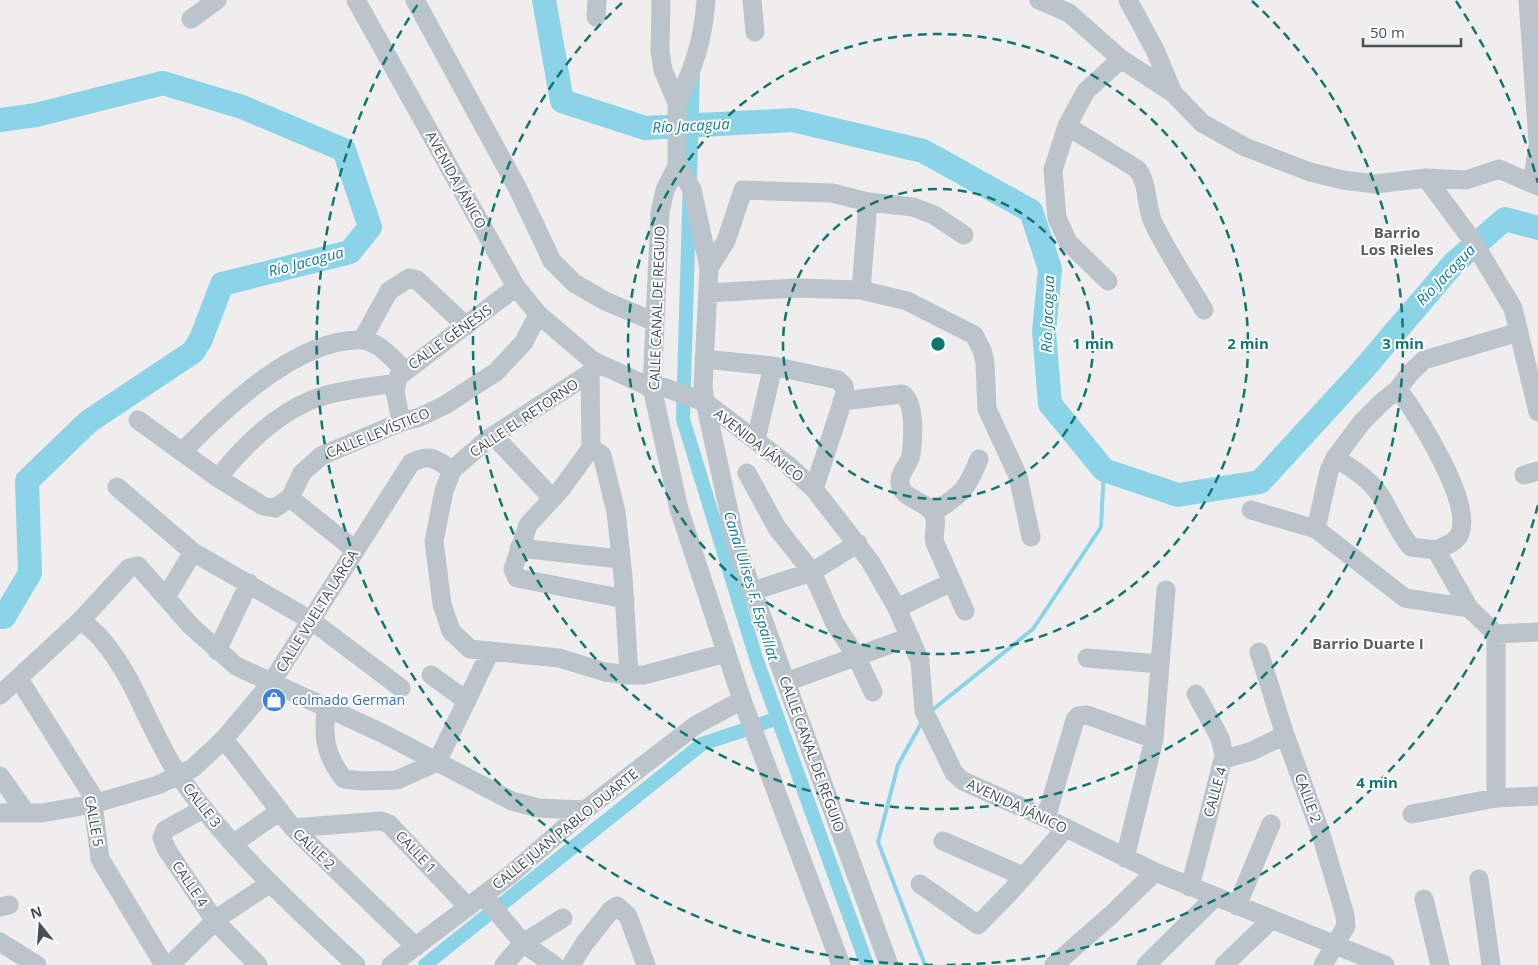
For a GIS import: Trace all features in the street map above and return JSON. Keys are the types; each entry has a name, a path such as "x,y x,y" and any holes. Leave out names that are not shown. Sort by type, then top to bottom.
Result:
{"street":[{"path":"191,18 216,0"},
{"name":"AVENIDA JÁNICO","path":"356,0 516,288 538,314 595,369 701,400 788,464 814,489 858,544 897,608 910,637 920,661 922,701 927,716 954,773 962,781 1046,818 1154,872 1214,898 1337,944 1385,965"},
{"path":"415,0 518,189 552,261 574,283 605,301 655,322"},
{"path":"662,0 660,52 663,70 677,103 677,166"},
{"path":"677,103 695,64 701,44 706,0"},
{"path":"752,0 755,32"},
{"path":"1038,0 1069,13 1121,59 1173,93 1202,123 1245,147 1310,172 1343,180 1375,184 1426,178 1466,180 1499,169 1535,185 1538,146"},
{"path":"1128,0 1155,50 1173,93"},
{"path":"1528,0 1538,140"},
{"path":"1108,281 1068,242 1057,218 1053,170 1067,126 1086,91 1121,59"},
{"path":"1067,126 1137,169 1142,174 1146,204 1153,222 1204,310"},
{"name":"CALLE CANAL DE REGUIO","path":"677,166 665,190 660,212 655,322 657,388 679,509 742,700 841,965"},
{"name":"CALLE CANAL DE REGUIO","path":"677,166 692,189 709,268 701,400 738,548 889,965"},
{"path":"1426,178 1472,240 1513,308 1538,412"},
{"path":"709,268 726,241 743,190 832,193 868,202 913,207 934,214 964,235"},
{"path":"861,290 868,202"},
{"path":"362,340 389,291 409,278 417,280 466,326"},
{"name":"CALLE GÉNESIS","path":"400,377 516,288"},
{"path":"708,292 796,288 861,290 907,301 974,335 984,356 987,409 1018,476 1031,538"},
{"name":"CALLE LEVÍSTICO","path":"290,498 302,473 321,456 401,422 420,417 445,405 496,372 524,342 538,314"},
{"path":"1316,530 1329,471 1335,458 1362,422 1398,389 1424,360 1519,332"},
{"path":"182,452 214,420 251,389 300,356 329,345 362,340 378,346 400,377 397,410 401,422"},
{"path":"704,359 773,366 838,380 844,386 842,401 814,489"},
{"path":"756,440 773,366"},
{"path":"595,369 591,448 528,525 513,569 517,578 625,599"},
{"name":"CALLE EL RETORNO","path":"452,470 494,436 595,369"},
{"path":"218,478 250,442 277,420 300,405 324,396 400,377"},
{"path":"1335,458 1351,467 1381,496 1400,535 1411,548 1436,550 1452,544 1460,534 1463,516 1457,492 1420,422 1398,389"},
{"path":"842,401 902,394 910,400 912,410 911,457 901,476 900,485 905,493 928,507 933,513 936,520 933,536 935,543 965,611"},
{"path":"138,420 218,478 266,508 279,506 290,498 355,550"},
{"path":"494,436 552,498"},
{"path":"591,448 602,455 616,512 625,599 629,675"},
{"name":"CALLE VUELTA LARGA","path":"0,813 42,813 93,804 158,784 193,768 224,739 271,683 411,463 421,457 433,458 452,470"},
{"path":"933,513 958,496 969,485 979,459"},
{"path":"452,470 444,491 434,541 442,604 451,631 470,649 559,658 605,672 629,675 644,675 726,652"},
{"path":"747,473 777,528 812,572 835,624 856,656 872,692"},
{"path":"117,487 193,552 312,621 401,688"},
{"path":"1251,510 1316,530 1405,598 1469,608"},
{"path":"753,591 812,572 858,544"},
{"path":"519,548 620,559"},
{"path":"1436,550 1469,608 1496,634 1496,798"},
{"path":"166,596 193,552"},
{"path":"0,695 81,620 129,568 138,566 191,626 236,666 384,734 512,801 538,808 586,810"},
{"path":"897,608 952,582"},
{"path":"217,651 248,583"},
{"path":"1125,858 1154,739 1166,590"},
{"name":"CALLE 3","path":"81,620 103,641 136,692 178,775 203,810 269,884 356,965"},
{"path":"1496,634 1538,632"},
{"path":"786,682 910,637"},
{"path":"326,708 324,730 327,747 331,762 344,779 363,781 397,780 437,762 490,652"},
{"name":"CALLE 2","path":"1259,652 1285,735 1320,831 1342,903 1346,926 1323,965"},
{"path":"1087,658 1160,664"},
{"path":"432,675 467,700"},
{"name":"CALLE 5","path":"18,679 92,794 100,858 164,965"},
{"path":"1196,694 1220,738 1226,759"},
{"name":"CALLE JUAN PABLO DUARTE","path":"391,965 510,875 586,810 696,725 742,700"},
{"path":"1046,818 1075,720 1078,716 1087,715 1154,739"},
{"name":"CALLE 4","path":"1190,887 1220,768 1226,759 1252,751 1285,735"},
{"name":"CALLE 2","path":"224,739 293,828 416,947"},
{"path":"0,776 26,813"},
{"path":"1412,814 1496,798 1538,796"},
{"name":"CALLE 4","path":"203,810 165,830 162,838 167,850 215,920 258,965"},
{"path":"234,844 280,811"},
{"name":"CALLE 1","path":"293,828 381,822 390,824 468,907"},
{"path":"1237,906 1271,824"},
{"path":"920,884 978,925 1065,829"},
{"path":"943,842 1023,876"},
{"path":"1054,965 1112,915 1154,872"},
{"path":"1478,879 1491,965"},
{"path":"170,965 215,920 269,884"},
{"path":"483,895 523,943 554,965"},
{"path":"1146,965 1214,898"},
{"path":"1424,899 1440,965"},
{"path":"571,965 584,944 611,910 617,906 628,916 646,965"},
{"path":"504,965 523,943 563,918"},
{"path":"1224,965 1272,919"},
{"path":"0,942 37,965"}],"waterway":[{"name":"Río Jacagua","path":"544,0 562,101 645,128 793,120 923,151 1031,211 1050,269 1044,332 1050,404 1104,470 1178,495 1260,482 1361,372 1454,263 1505,219 1538,228"},
{"name":"Canal Ulises F. Espaillat","path":"693,73 683,419 757,661 867,965"},
{"name":"Río Jacagua","path":"0,120 36,115 163,83 242,107 344,150 370,227 350,252 222,284 201,339 193,352 88,422 27,481 30,573 4,617 0,617"},
{"path":"931,711 1033,629 1101,527 1104,470"},
{"path":"758,725 778,718"},
{"path":"922,722 898,765 878,842 925,965"},
{"path":"502,904 702,744 747,729"},
{"path":"425,965 490,913"}],"place":[{"name":"colmado German","path":"274,700"}],"district":[{"name":"Barrio Los Rieles","path":"1397,242"},
{"name":"Barrio Duarte I","path":"1368,644"}]}
